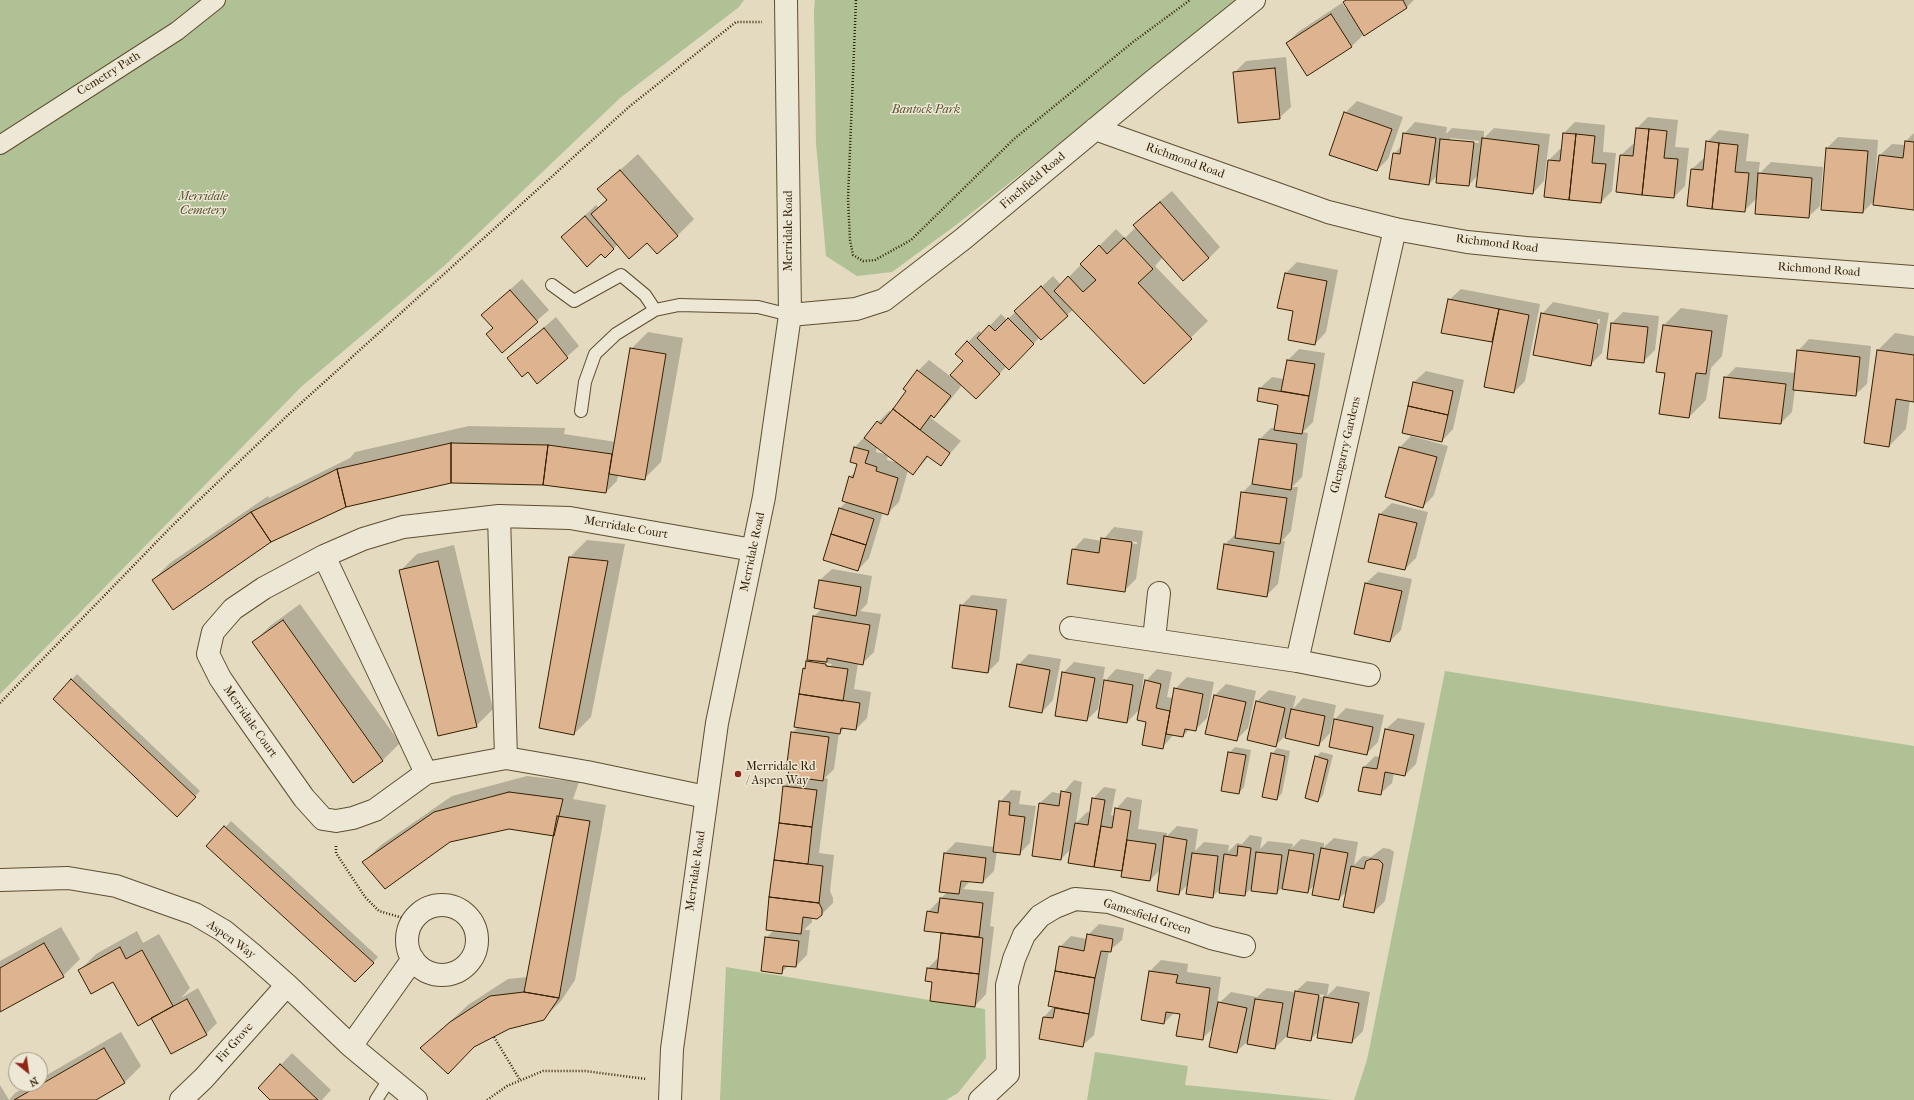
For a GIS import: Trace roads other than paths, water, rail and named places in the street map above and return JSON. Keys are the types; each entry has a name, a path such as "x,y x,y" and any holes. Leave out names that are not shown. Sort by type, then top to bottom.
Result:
{"street":[{"name":"Cemetry Path","path":"0,145 177,31 216,0"},
{"name":"Merridale Road","path":"670,1091 672,1049 717,723 764,497 790,315 786,0"},
{"name":"Finchfield Road","path":"790,315 856,309 884,300 963,240 1254,0"},
{"name":"Richmond Road","path":"1096,129 1328,212 1395,229 1467,242 1526,248 1914,277"},
{"name":"Glengarry Gardens","path":"1297,662 1395,229"},
{"path":"499,516 506,758"},
{"name":"Merridale Court","path":"426,773 374,810 353,818 336,821 323,819 304,798 220,678 208,654 213,632 233,609 264,588 324,556 363,539 403,527 499,516 570,518 753,550"},
{"path":"324,556 426,773 506,758 587,772 706,797"},
{"path":"1154,639 1159,593"},
{"path":"1071,628 1154,639 1369,675"},
{"name":"Aspen Way","path":"0,880 68,878 116,886 154,898 195,914 224,931 287,985 351,1046 416,1100"},
{"name":"Gamesfield Green","path":"980,1100 1008,1074 1007,985 1014,959 1024,935 1040,916 1055,906 1075,899 1109,902 1211,938 1244,946"},
{"path":"442,905 454,907 464,913 472,922 477,933 477,945 473,956 466,966 456,972 444,975 432,974 421,968 413,959 407,940 413,921 420,913 430,907 442,905"},
{"path":"351,1046 413,959"},
{"name":"Fir Grove","path":"181,1100 204,1078 287,985"}],"lane":[{"path":"552,285 574,301 621,275 645,295 656,310"},
{"path":"581,411 586,382 595,354 616,334 656,310 679,305 758,307 790,315"},
{"path":"376,1100 390,1078"}],"place":[{"name":"Merridale Rd / Aspen Way","path":"738,774"}],"park label":[{"name":"Bantock Park","path":"926,110"},
{"name":"Merridale Cemetery","path":"203,204"}]}
